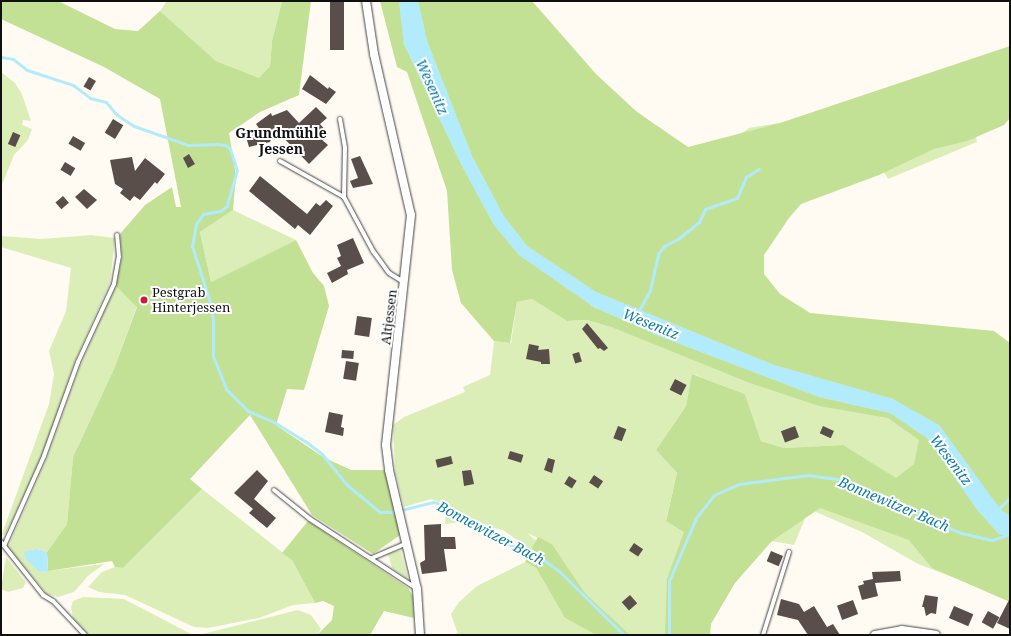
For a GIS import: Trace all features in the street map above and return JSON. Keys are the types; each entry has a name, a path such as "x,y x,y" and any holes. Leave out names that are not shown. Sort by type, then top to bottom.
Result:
{"street":[{"name":"Altjessen","path":"366,2 374,54 411,215 405,283 386,445 397,501 418,589 420,635"},
{"path":"875,635 902,630 936,635"}],"lane":[{"path":"340,119 345,148 344,196 381,262 389,273 405,283"},
{"path":"280,161 344,196"},
{"path":"4,546 44,456 78,362 114,284 119,257 117,234"},
{"path":"274,490 310,519 418,589"},
{"path":"1,542 43,595 53,601 85,635"},
{"path":"372,558 408,543"},
{"path":"763,635 789,552"}],"green space":[{"path":"1,1 58,1 115,29 138,31 160,11 216,61 259,78 270,66 272,41 282,1 311,1 299,95 260,112 229,133 236,176 233,210 200,232 211,282 296,240 313,273 324,286 329,306 304,390 287,389 276,425 323,457 351,470 385,470 403,533 373,554 312,515 250,415 190,479 202,489 123,568 115,567 112,561 48,571 47,552 67,524 73,457 114,369 137,307 116,286 122,257 120,234 145,205 172,187 176,207 181,207 160,99 104,67 1,19"},
{"path":"167,1 282,1 272,41 270,66 259,78 216,61 160,11"},
{"path":"380,1 399,1 404,44 461,164 494,225 519,255 594,307 659,336 819,397 890,413 927,438 978,511 999,534 1010,537 1010,602 932,568 909,540 820,508 772,541 735,583 711,624 710,635 665,635 667,579 684,532 666,521 677,473 656,450 686,406 692,374 745,394 761,441 784,448 843,445 896,478 914,464 919,440 888,418 819,406 750,383 614,328 587,320 567,321 532,299 517,302 510,343 494,341 461,303 452,270 447,191 407,72 397,67"},
{"path":"388,1 526,1 598,88 630,106 683,148 708,155 749,128 815,117 976,135 977,142 888,179 882,169 809,189 739,266 822,323 1010,355 1010,599 918,564 862,532 809,509 794,545 771,541 665,635 630,635 585,593 552,544 527,533 558,559 534,552 503,530 463,522 445,524 446,505 431,499 404,507 395,471 393,425 404,417 465,392 463,387 490,375 494,341 511,343 517,302 532,299 567,321 587,320 614,328 630,320 621,321 561,289 500,241 442,129 433,96 395,26","holes":["693,374 745,394 761,441 784,448 843,445 666,520 677,473 656,450 686,406"]},
{"path":"418,1 532,1 596,74 637,112 688,147 780,123 1010,46 1010,118 1004,125 967,141 934,149 879,175 801,204 789,218 764,255 764,274 780,294 810,313 994,331 1010,343 1010,516 1001,510 893,399 774,365 596,292 527,246 503,215 472,156 427,41"},
{"path":"1,72 15,83 22,94 31,121 23,120 22,125 32,129 28,140 14,155 1,187"},
{"path":"233,210 296,240 211,282 200,232"},
{"path":"91,235 115,238 110,283 75,361 42,456 5,535 2,534 49,404 54,374 49,351 66,311 71,268 1,247 1,236 42,239"},
{"path":"116,286 137,306 114,369 73,457 67,524 47,552 37,549 39,572 104,564 88,576 74,592 58,597 47,594 8,547 47,458 81,364"},
{"path":"202,489 292,560 315,603 293,605 259,618 208,628 194,627 125,595 99,592 88,587 102,572 115,567 123,568"},
{"path":"308,521 408,588 413,596 414,618 384,611 370,635 317,635 332,620 334,606 323,601 315,603 292,560 282,553"},
{"path":"538,537 552,544 585,593 630,635 596,635 565,618 536,568 525,562"},
{"path":"400,550 408,579 392,568 388,554"},
{"path":"6,557 26,582 23,588 8,592 1,589"},
{"path":"525,562 536,568 565,618 596,635 458,635 451,614 459,602 477,586"},
{"path":"83,597 124,599 193,635 89,635 73,618 71,607 73,601"},
{"path":"298,610 311,615 321,629 317,635 199,635"}],"water":[{"name":"Wesenitz","path":"399,1 418,1 427,41 472,156 503,215 527,246 596,292 774,365 893,399 939,425 1001,510 1010,516 1010,537 999,534 978,511 927,438 890,413 819,397 659,336 594,307 519,255 494,225 461,164 404,44"},
{"path":"37,549 47,552 48,571 39,572 26,559 24,552"}],"building":[{"path":"330,1 344,1 344,50 330,50"},
{"path":"310,75 328,89 329,87 336,92 326,104 302,89"},
{"path":"89,77 96,81 90,91 84,87"},
{"path":"316,107 327,118 320,124 327,132 320,138 328,145 309,164 275,129 270,142 249,147 246,137 261,131 256,124 271,113 272,116 287,110 299,123"},
{"path":"113,119 123,125 115,139 105,133"},
{"path":"13,132 20,135 15,147 8,144"},
{"path":"73,136 85,143 81,151 68,144"},
{"path":"189,154 195,164 188,168 183,158"},
{"path":"360,156 373,184 353,188 350,181 358,178 351,159"},
{"path":"132,157 135,171 145,158 165,174 157,184 155,182 140,200 134,196 130,201 120,193 123,189 115,184 110,160"},
{"path":"65,162 75,168 71,176 60,170"},
{"path":"260,176 307,214 316,203 320,206 326,200 333,206 310,235 298,225 295,229 249,191"},
{"path":"84,189 97,200 87,209 75,197"},
{"path":"63,196 69,203 61,209 55,203"},
{"path":"353,238 364,263 347,270 348,274 332,283 327,273 341,266 337,258 341,256 337,245"},
{"path":"357,316 372,318 369,337 354,335"},
{"path":"587,323 608,348 604,351 600,348 598,349 582,329"},
{"path":"529,344 539,346 538,350 549,349 550,364 541,364 541,362 526,359"},
{"path":"342,350 354,351 353,359 341,358"},
{"path":"579,352 582,362 575,364 572,354"},
{"path":"346,361 359,363 356,381 343,379"},
{"path":"675,379 687,385 681,396 670,390"},
{"path":"329,412 343,415 341,427 344,428 343,436 325,432"},
{"path":"618,426 626,429 622,441 613,438"},
{"path":"795,426 799,437 785,442 781,431"},
{"path":"823,426 834,431 831,438 820,433"},
{"path":"510,451 523,455 521,463 508,459"},
{"path":"451,456 453,464 437,468 435,460"},
{"path":"548,458 555,460 552,473 544,470"},
{"path":"257,470 268,481 254,499 276,518 267,528 249,513 253,509 234,493"},
{"path":"471,470 474,484 464,486 462,471"},
{"path":"594,475 603,481 598,489 589,482"},
{"path":"569,476 577,481 572,488 564,484"},
{"path":"441,524 441,537 455,537 456,549 444,549 447,571 422,574 420,563 425,560 424,525"},
{"path":"634,543 643,549 638,557 629,550"},
{"path":"771,551 783,556 779,566 767,561"},
{"path":"900,571 901,581 875,583 878,596 862,600 858,586 864,584 863,581 873,579 872,572"},
{"path":"630,595 637,603 629,611 622,602"},
{"path":"925,595 938,597 936,614 931,613 926,616 924,607 922,607"},
{"path":"1010,598 1010,629 997,623"},
{"path":"781,599 799,604 804,612 814,606 827,627 833,624 840,635 808,635 798,620 777,615"},
{"path":"853,600 858,614 842,620 837,606"},
{"path":"954,606 973,614 968,626 949,618"},
{"path":"988,611 999,617 993,629 982,622"}],"waterway":[{"name":"Bonnewitzer Bach","path":"1,57 13,59 27,70 73,85 90,98 106,102 117,115 134,126 188,145 218,144 226,145 230,149 237,170 227,206 220,211 203,214 196,224 192,246 209,299 213,319 213,356 226,389 248,411 274,422 305,441 322,454 347,485 380,512 393,512 433,502 441,504 511,545 537,555 559,571 624,635"},
{"name":"Wesenitz","path":"638,312 650,290 658,254 664,246 678,239 699,222 705,209 737,198 746,177 759,169"},
{"name":"Bonnewitzer Bach","path":"669,635 669,581 696,518 714,495 739,484 808,475 838,479 961,533 992,540 1010,534"},
{"path":"997,510 1010,498"}],"place":[{"name":"Pestgrab Hinterjessen","path":"144,300"}],"district":[{"name":"Grundmühle Jessen","path":"281,142"}]}
